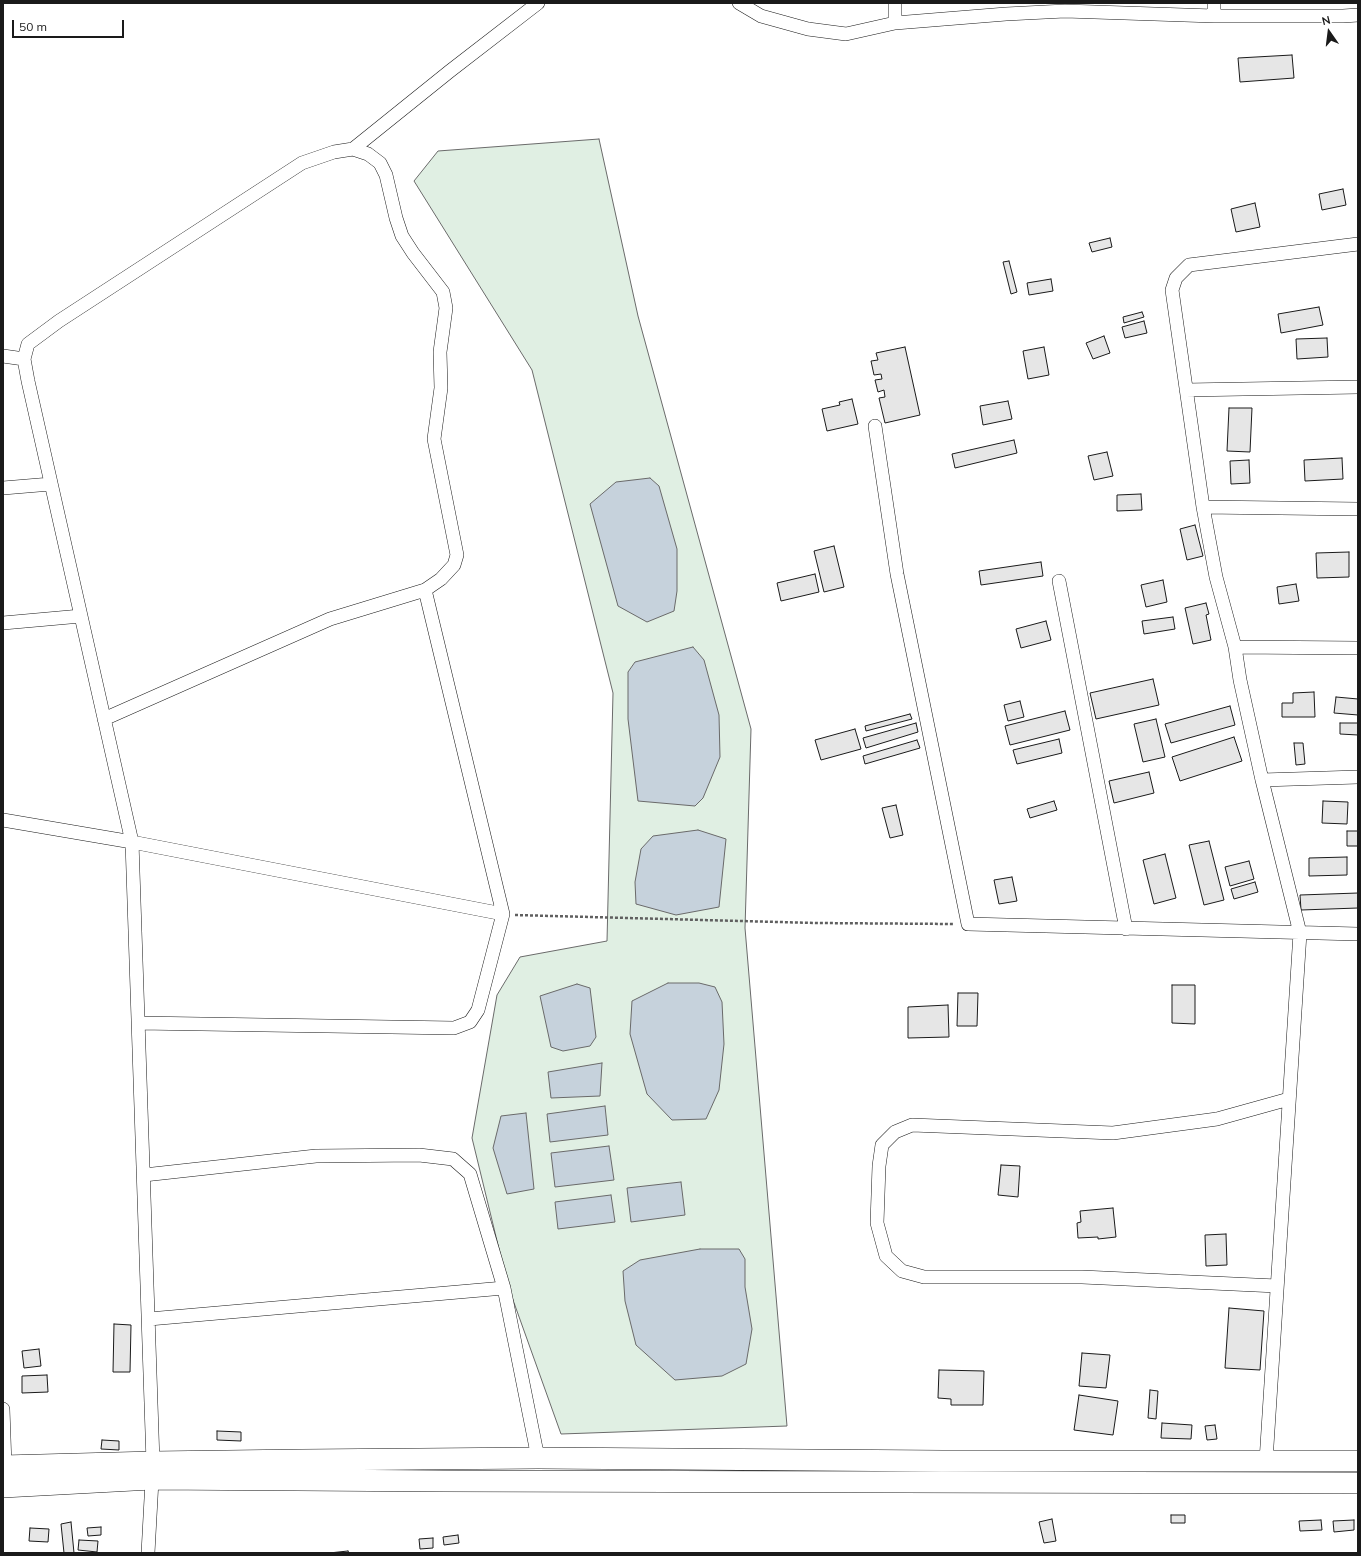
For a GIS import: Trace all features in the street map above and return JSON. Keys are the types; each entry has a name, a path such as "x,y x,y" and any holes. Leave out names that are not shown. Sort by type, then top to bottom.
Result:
{"main road":[{"path":"3,1487 153,1470 538,1458 942,1461 1358,1461"},
{"path":"4,1466 444,1481 1358,1483"}],"street":[{"path":"353,149 538,3"},
{"path":"740,3 760,16 808,29 846,34 895,24 1076,7 1214,16 1358,15"},
{"path":"895,3 895,24"},
{"path":"1214,3 1214,16"},
{"path":"104,719 330,619 425,590 441,579 454,565 457,555 434,440 441,388 440,352 446,308 442,292 413,254 402,236 386,175 380,163 368,154 353,149 334,152 295,168 58,321 28,344 24,359 51,484 104,719 132,842 153,1470 148,1553"},
{"path":"1266,1461 1300,933 1262,780 1240,680 1235,647 1216,577 1203,507 1172,290 1176,278 1189,265 1358,244"},
{"path":"3,356 24,359"},
{"path":"1186,390 1358,387"},
{"path":"875,426 897,574 968,924 1358,934"},
{"path":"3,488 51,484"},
{"path":"1203,507 1358,509"},
{"path":"1059,581 1126,928"},
{"path":"139,1023 454,1028 470,1022 478,1010 503,914 425,590"},
{"path":"3,623 81,616"},
{"path":"1235,647 1358,648"},
{"path":"1262,780 1358,777"},
{"path":"3,820 132,842 503,914"},
{"path":"1277,1286 1082,1277 924,1277 902,1271 886,1256 877,1223 879,1166 882,1144 895,1132 912,1125 1113,1133 1217,1119 1289,1099"},
{"path":"144,1175 316,1156 419,1155 454,1159 470,1174 504,1288 538,1458"},
{"path":"149,1319 504,1288"},
{"path":"3,1409 4,1466"}],"path":[{"path":"503,914 816,923 968,924"}],"green space":[{"path":"599,139 638,316 751,729 745,928 787,1426 561,1434 508,1286 472,1138 497,995 520,957 607,941 613,693 532,370 414,181 438,151"}],"shaded area":[{"path":"650,478 659,486 677,549 677,591 674,611 647,622 618,606 590,504 616,482"},
{"path":"693,647 704,660 719,715 720,757 703,798 695,806 638,801 628,719 628,672 635,662"},
{"path":"698,830 726,839 719,907 676,915 636,904 635,882 641,849 653,836"},
{"path":"668,983 699,983 715,987 722,1002 724,1044 719,1090 706,1119 672,1120 647,1094 630,1034 632,1001"},
{"path":"577,984 590,988 596,1037 590,1046 563,1051 551,1047 540,996"},
{"path":"602,1063 600,1096 551,1098 548,1072"},
{"path":"605,1106 608,1135 550,1142 547,1114"},
{"path":"526,1113 534,1189 507,1194 493,1148 501,1116"},
{"path":"609,1146 614,1180 555,1187 551,1153"},
{"path":"681,1182 685,1215 631,1222 627,1188"},
{"path":"611,1195 615,1222 558,1229 555,1202"},
{"path":"700,1249 739,1249 745,1259 745,1287 752,1329 746,1364 722,1376 675,1380 636,1345 625,1301 623,1271 640,1260"}],"building":[{"path":"1292,55 1294,78 1240,82 1238,58"},
{"path":"1343,189 1346,205 1322,210 1319,194"},
{"path":"1255,203 1260,227 1236,232 1231,209"},
{"path":"1110,238 1112,247 1092,252 1089,243"},
{"path":"1009,261 1017,292 1011,294 1003,262"},
{"path":"1051,279 1053,291 1029,295 1027,283"},
{"path":"1319,307 1323,325 1281,333 1278,314"},
{"path":"1142,312 1144,317 1124,323 1123,317"},
{"path":"1144,321 1147,333 1125,338 1122,327"},
{"path":"1104,336 1110,353 1093,359 1086,343"},
{"path":"1327,338 1328,357 1297,359 1296,339"},
{"path":"905,347 920,415 885,423 879,398 885,397 884,390 878,392 875,380 882,379 881,374 874,375 871,361 878,360 876,353"},
{"path":"1044,347 1049,375 1028,379 1023,351"},
{"path":"852,399 858,424 827,431 822,409 840,405 839,402"},
{"path":"1008,401 1012,419 983,425 980,406"},
{"path":"1229,408 1252,408 1250,452 1227,451"},
{"path":"1014,440 1017,453 955,468 952,454"},
{"path":"1107,452 1113,476 1094,480 1088,456"},
{"path":"1342,458 1343,479 1305,481 1304,460"},
{"path":"1249,460 1250,483 1231,484 1230,461"},
{"path":"1141,494 1142,510 1117,511 1117,495"},
{"path":"1195,525 1203,556 1187,560 1180,529"},
{"path":"834,546 844,587 824,592 814,551"},
{"path":"1349,552 1349,577 1317,578 1316,553"},
{"path":"1041,562 1043,576 981,585 979,571"},
{"path":"815,574 819,592 781,601 777,583"},
{"path":"1163,580 1167,602 1146,607 1141,585"},
{"path":"1296,584 1299,601 1279,604 1277,587"},
{"path":"1206,603 1209,614 1206,615 1211,640 1193,644 1185,608"},
{"path":"1173,617 1175,629 1144,634 1142,621"},
{"path":"1046,621 1051,640 1021,648 1016,629"},
{"path":"1153,679 1159,705 1096,719 1090,693"},
{"path":"1314,692 1315,717 1282,717 1282,703 1293,703 1293,693"},
{"path":"1336,697 1358,699 1358,715 1334,713"},
{"path":"1020,701 1024,717 1008,721 1004,705"},
{"path":"1230,706 1235,725 1171,743 1165,724"},
{"path":"1065,711 1070,730 1010,745 1005,726"},
{"path":"910,714 912,719 866,731 865,726"},
{"path":"1156,719 1165,757 1143,762 1134,724"},
{"path":"916,723 918,732 866,748 863,738"},
{"path":"1340,723 1358,723 1358,735 1340,734"},
{"path":"855,729 861,749 821,760 815,740"},
{"path":"1234,737 1242,761 1180,781 1172,757"},
{"path":"1059,739 1062,753 1017,764 1013,750"},
{"path":"917,740 920,748 865,764 863,756"},
{"path":"1294,743 1303,743 1305,764 1296,765"},
{"path":"1149,772 1154,793 1114,803 1109,781"},
{"path":"1054,801 1057,810 1030,818 1027,809"},
{"path":"1323,801 1348,802 1347,824 1322,823"},
{"path":"896,805 903,835 890,838 882,808"},
{"path":"1347,831 1358,831 1358,846 1347,846"},
{"path":"1209,841 1224,900 1204,905 1189,845"},
{"path":"1165,854 1176,898 1154,904 1143,860"},
{"path":"1347,857 1347,875 1309,876 1309,858"},
{"path":"1249,861 1254,879 1230,886 1225,867"},
{"path":"1012,877 1017,901 999,904 994,880"},
{"path":"1255,882 1258,892 1234,899 1231,889"},
{"path":"1358,893 1358,908 1301,910 1300,895"},
{"path":"1172,985 1195,985 1195,1024 1172,1023"},
{"path":"958,993 978,993 977,1026 957,1026"},
{"path":"948,1005 949,1037 908,1038 908,1007"},
{"path":"1001,1165 1020,1166 1018,1197 998,1195"},
{"path":"1113,1208 1116,1237 1098,1239 1098,1237 1078,1238 1077,1223 1081,1222 1080,1211"},
{"path":"1226,1234 1227,1265 1206,1266 1205,1235"},
{"path":"1229,1308 1264,1311 1260,1370 1225,1368"},
{"path":"114,1324 131,1325 130,1372 113,1372"},
{"path":"39,1349 41,1366 24,1368 22,1351"},
{"path":"1082,1353 1110,1355 1106,1388 1079,1386"},
{"path":"939,1370 984,1371 983,1405 951,1405 951,1399 938,1398"},
{"path":"47,1375 48,1392 22,1393 22,1376"},
{"path":"1150,1390 1158,1391 1156,1419 1148,1418"},
{"path":"1079,1395 1118,1401 1113,1435 1074,1430"},
{"path":"1162,1423 1192,1425 1191,1439 1161,1438"},
{"path":"1215,1425 1217,1439 1207,1440 1205,1426"},
{"path":"217,1431 241,1432 241,1441 217,1440"},
{"path":"102,1440 119,1441 119,1450 101,1449"},
{"path":"1171,1515 1185,1515 1185,1523 1171,1523"},
{"path":"1052,1519 1056,1541 1044,1543 1039,1522"},
{"path":"1321,1520 1322,1530 1300,1531 1299,1521"},
{"path":"1354,1520 1354,1530 1334,1532 1333,1521"},
{"path":"71,1522 74,1553 64,1553 61,1524"},
{"path":"101,1527 101,1535 88,1536 87,1528"},
{"path":"30,1528 49,1529 48,1542 29,1541"},
{"path":"458,1535 459,1543 444,1545 443,1537"},
{"path":"433,1538 433,1548 420,1549 419,1539"},
{"path":"79,1540 98,1541 97,1552 78,1550"},
{"path":"348,1551 349,1553 329,1553"}]}
